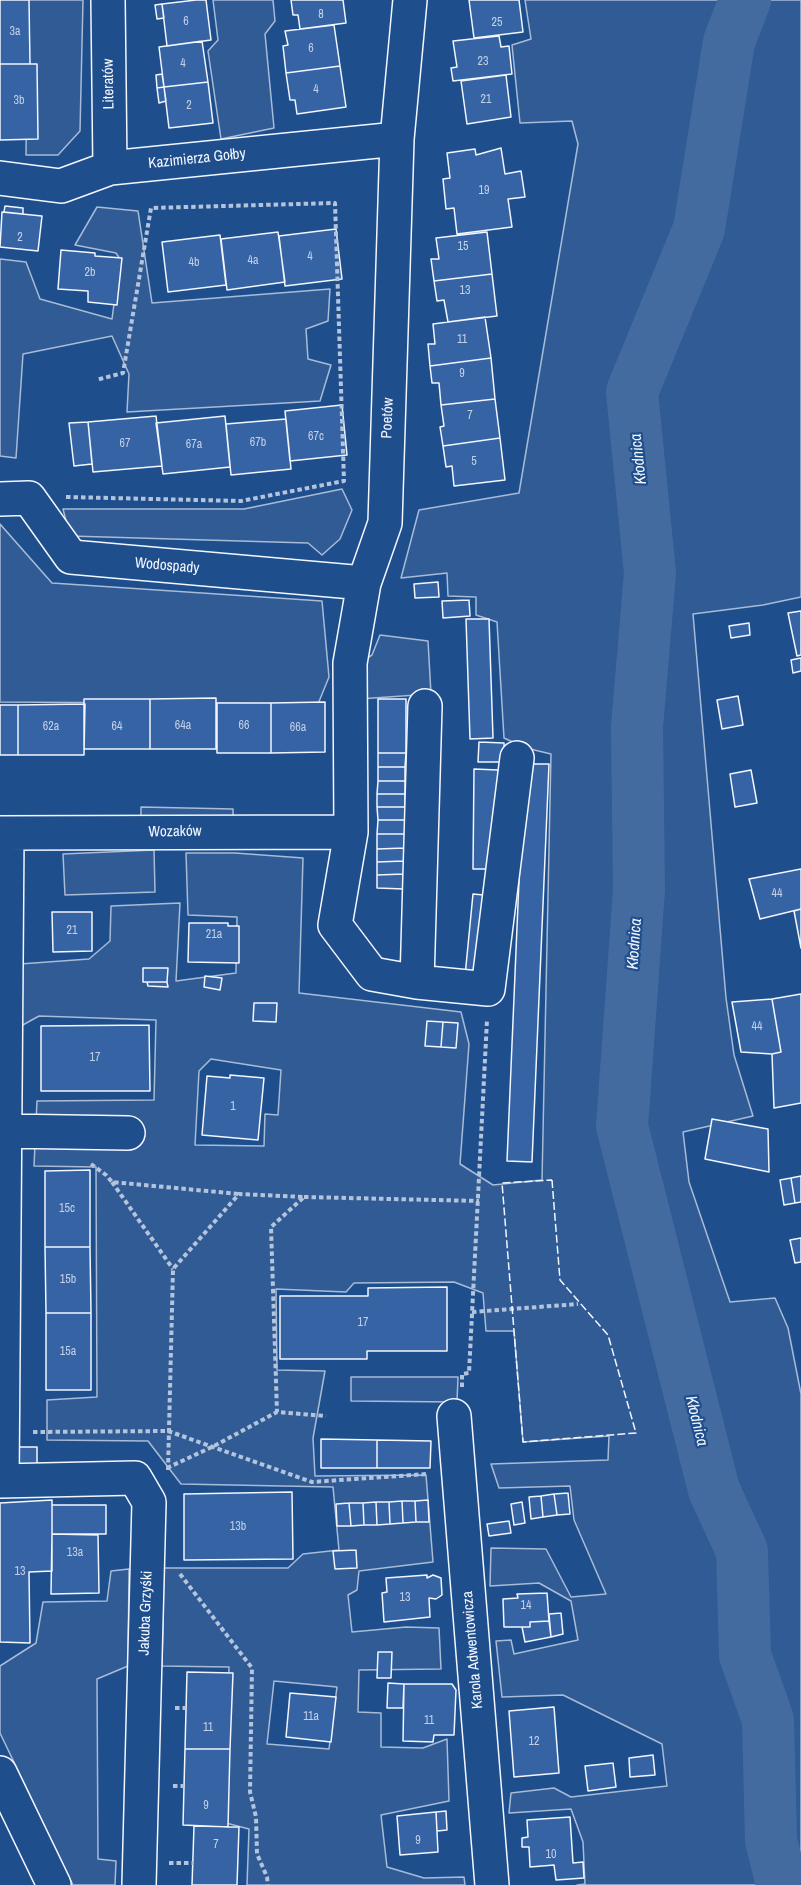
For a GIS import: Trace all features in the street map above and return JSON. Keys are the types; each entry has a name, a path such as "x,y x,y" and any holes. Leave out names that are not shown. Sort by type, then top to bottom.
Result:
{"street":[{"name":"Literatów","path":"108,0 110,168"},
{"name":"Poetów","path":"411,0 397,139 385,523 364,583 350,663 351,832 335,925 372,974 417,982 488,989"},
{"name":"Kazimierza Gołby","path":"0,178 61,186 110,168 397,139"},
{"name":"Wodospady","path":"0,499 29,498 71,557 364,583"},
{"path":"417,982 426,706"},
{"path":"488,989 517,758"},
{"name":"Wozaków","path":"3,833 294,830 351,832"},
{"path":"3,833 5,1131 1,1481 135,1478"},
{"path":"5,1131 128,1133"},
{"name":"Karola Adwentowicza","path":"454,1416 492,1885"},
{"name":"Jakuba Grzyśki","path":"135,1478 149,1502 139,1885"},
{"path":"0,1773 54,1885"}],"path":[{"path":"60,496 242,501 344,482 335,203 151,208 123,373 96,380"},
{"path":"454,1416 461,1402 462,1374 469,1373 488,989"},
{"path":"87,1161 112,1182 173,1269 168,1479"},
{"path":"112,1182 239,1194 478,1201"},
{"path":"173,1269 239,1194"},
{"path":"277,1412 271,1227 304,1197"},
{"path":"472,1312 578,1304"},
{"path":"135,1478 168,1467 214,1446 277,1412 326,1416"},
{"path":"27,1432 168,1431 312,1482 433,1474"},
{"path":"174,1567 252,1668 250,1792 256,1817 257,1854 268,1885"},
{"path":"162,1862 193,1863"}],"shaded area":[{"path":"20,0 83,0 80,131 58,155 26,155 27,64"},
{"path":"213,0 273,0 275,21 265,34 274,128 221,139 208,51 218,40"},
{"path":"525,0 801,0 801,597 763,605 693,614 726,998 734,1055 753,1116 683,1132 689,1182 730,1302 775,1298 788,1328 801,1394 801,1885 577,1885 585,1884 583,1842 571,1809 509,1813 511,1793 554,1788 571,1797 667,1786 662,1744 563,1695 502,1697 496,1641 511,1640 514,1654 578,1640 571,1601 539,1583 490,1586 491,1548 546,1549 571,1597 606,1594 574,1520 570,1486 499,1488 491,1464 608,1460 609,1436 523,1442 514,1331 486,1331 483,1293 454,1282 354,1283 346,1292 276,1289 277,1370 325,1371 313,1438 315,1476 426,1475 433,1562 359,1571 357,1590 348,1595 352,1632 406,1627 439,1628 441,1669 359,1670 358,1712 381,1713 381,1747 423,1748 447,1739 449,1801 381,1815 387,1867 424,1878 464,1877 465,1885 247,1885 249,1829 226,1823 229,1667 162,1666 164,1568 288,1568 303,1554 339,1550 333,1487 181,1484 148,1441 47,1440 47,1400 97,1397 96,1167 34,1166 37,1101 154,1100 156,1020 39,1016 21,1026 20,964 89,959 110,941 111,906 180,903 176,981 236,973 237,917 188,915 186,853 235,853 303,858 299,993 461,1012 469,1044 460,1164 493,1185 542,1180 551,754 526,748 504,738 497,622 476,615 476,597 448,596 447,573 401,578 419,510 519,493 578,144 572,121 520,123 512,45 531,39","holes":["211,1059 281,1070 278,1115 265,1114 264,1146 195,1145 199,1071","274,1681 337,1687 329,1749 267,1744"]},
{"path":"97,207 138,211 152,303 330,289 328,321 306,329 308,359 331,365 320,401 127,412 129,374 112,336 23,354 16,458 0,456 0,259 26,262 40,299 112,319 120,259 116,253 75,245"},
{"path":"342,489 352,510 340,539 322,555 308,543 70,536 63,509 244,509"},
{"path":"0,524 52,583 322,601 329,677 318,704 0,702"},
{"path":"380,635 428,641 431,694 359,699 356,665 372,655"},
{"path":"141,807 233,809 233,821 141,820"},
{"path":"154,850 155,892 65,895 63,854"},
{"path":"351,1377 458,1377 457,1402 351,1401"},
{"path":"129,1569 128,1666 97,1679 98,1859 116,1861 115,1885 73,1885 0,1733 0,1666 36,1643 43,1602 107,1601 111,1571"}],"building":[{"path":"0,0 29,0 30,64 0,64"},
{"path":"206,0 211,40 167,46 162,4"},
{"path":"291,0 343,0 346,23 300,29 298,15 293,15"},
{"path":"469,0 519,0 523,32 474,38"},
{"path":"162,4 164,18 157,19 155,5"},
{"path":"334,25 340,66 286,73 283,46 288,45 285,31"},
{"path":"499,36 501,47 509,46 512,74 453,81 451,68 457,67 453,41"},
{"path":"202,41 208,82 164,87 159,47"},
{"path":"0,64 37,64 38,139 0,140"},
{"path":"340,66 346,107 297,114 295,100 290,100 286,73"},
{"path":"162,74 164,87 157,88 156,75"},
{"path":"506,75 511,117 467,124 461,81"},
{"path":"208,82 213,123 169,128 164,87"},
{"path":"164,87 166,101 159,103 157,88"},
{"path":"501,148 505,174 521,171 525,197 508,199 512,227 457,234 454,208 446,209 443,179 450,178 447,153 475,149 476,155"},
{"path":"5,206 23,208 23,214 4,212"},
{"path":"2,212 42,216 38,251 0,247"},
{"path":"336,229 342,279 285,286 279,236"},
{"path":"278,232 285,282 227,290 221,239"},
{"path":"487,232 492,274 434,281 431,259 439,259 436,238"},
{"path":"220,235 226,285 168,292 162,242"},
{"path":"61,250 122,258 117,305 88,302 88,291 58,289"},
{"path":"492,274 497,316 448,322 444,300 437,301 434,281"},
{"path":"485,317 491,358 430,366 428,344 435,344 433,324"},
{"path":"491,358 495,399 441,405 439,383 432,383 430,366"},
{"path":"495,399 500,438 443,446 440,427 444,426 441,405"},
{"path":"342,405 347,455 290,461 285,411"},
{"path":"156,416 162,466 93,472 88,422"},
{"path":"225,416 230,467 163,474 156,423"},
{"path":"286,419 291,469 231,475 226,424"},
{"path":"88,422 92,464 74,466 69,423"},
{"path":"500,438 505,480 454,486 452,466 446,467 443,446"},
{"path":"438,582 439,597 415,598 414,584"},
{"path":"469,600 470,616 443,618 442,601"},
{"path":"801,611 801,655 797,656 788,613"},
{"path":"466,619 489,619 493,738 470,739"},
{"path":"749,623 750,635 731,638 729,626"},
{"path":"801,658 801,671 793,673 791,660"},
{"path":"738,696 743,725 722,729 717,700"},
{"path":"216,698 216,749 150,749 150,699"},
{"path":"84,699 150,699 150,749 84,749"},
{"path":"378,699 406,699 406,753 378,753"},
{"path":"325,702 325,752 271,753 271,703"},
{"path":"217,703 271,703 271,753 217,753"},
{"path":"85,704 84,755 18,755 18,705"},
{"path":"0,705 18,705 18,755 0,755"},
{"path":"479,742 504,743 505,762 478,762"},
{"path":"378,753 406,753 405,767 378,767"},
{"path":"524,764 549,764 532,1162 507,1161"},
{"path":"378,767 405,767 405,781 378,781"},
{"path":"474,769 498,770 497,869 473,869"},
{"path":"751,770 757,803 735,807 730,774"},
{"path":"378,781 405,781 405,794 377,794"},
{"path":"377,794 405,794 405,807 377,807"},
{"path":"377,807 405,807 405,820 378,820"},
{"path":"378,820 405,820 405,834 377,834"},
{"path":"377,834 405,834 405,848 377,849"},
{"path":"405,848 404,861 377,862 377,849"},
{"path":"404,861 404,874 377,875 377,862"},
{"path":"801,869 801,909 760,919 749,879"},
{"path":"404,874 404,889 377,888 377,875"},
{"path":"473,894 494,896 487,978 465,976"},
{"path":"801,909 801,948 794,911"},
{"path":"52,912 92,912 92,951 53,952"},
{"path":"189,923 228,923 228,926 239,926 239,963 188,962"},
{"path":"143,968 168,968 167,982 143,982"},
{"path":"205,976 222,978 220,990 204,987"},
{"path":"147,982 167,982 168,987 148,986"},
{"path":"801,994 801,1103 774,1108 772,1054 781,1052 772,999"},
{"path":"772,999 781,1052 772,1054 741,1052 732,1002"},
{"path":"254,1003 277,1003 276,1022 253,1021"},
{"path":"427,1021 443,1022 441,1047 425,1046"},
{"path":"443,1022 458,1023 456,1048 441,1047"},
{"path":"149,1025 150,1091 41,1091 41,1026"},
{"path":"230,1075 264,1078 258,1140 202,1135 207,1076 230,1078"},
{"path":"712,1119 768,1129 769,1172 705,1159"},
{"path":"90,1170 90,1247 45,1247 45,1171"},
{"path":"801,1176 801,1202 795,1203 791,1178"},
{"path":"791,1178 795,1203 784,1205 780,1180"},
{"path":"801,1238 801,1262 795,1263 790,1240"},
{"path":"45,1247 90,1247 91,1313 46,1313"},
{"path":"447,1287 447,1351 367,1351 367,1359 280,1359 280,1296 368,1296 368,1288"},
{"path":"46,1313 91,1313 91,1390 46,1390"},
{"path":"321,1439 377,1440 377,1468 321,1468"},
{"path":"377,1440 431,1441 430,1468 377,1468"},
{"path":"15,1447 37,1447 37,1468 15,1469"},
{"path":"292,1492 293,1559 184,1560 184,1494"},
{"path":"568,1493 570,1514 557,1515 554,1494"},
{"path":"554,1494 557,1515 543,1517 541,1496"},
{"path":"541,1496 543,1517 531,1519 529,1497"},
{"path":"52,1500 52,1571 29,1572 30,1643 0,1642 0,1503"},
{"path":"428,1500 429,1522 416,1522 415,1501"},
{"path":"402,1501 415,1501 416,1522 403,1523"},
{"path":"402,1501 403,1523 390,1524 389,1502"},
{"path":"376,1502 389,1502 390,1524 377,1525"},
{"path":"376,1502 377,1525 364,1525 363,1503"},
{"path":"522,1502 525,1523 514,1525 511,1504"},
{"path":"349,1503 363,1503 364,1525 351,1526"},
{"path":"349,1503 351,1526 337,1526 336,1504"},
{"path":"52,1505 106,1505 106,1534 52,1534"},
{"path":"509,1521 511,1533 489,1536 487,1524"},
{"path":"52,1534 98,1535 99,1593 51,1594"},
{"path":"356,1550 357,1568 335,1569 333,1551"},
{"path":"427,1575 427,1578 433,1575 441,1578 442,1595 436,1599 429,1598 430,1617 384,1622 382,1593 387,1592 386,1578"},
{"path":"547,1593 549,1621 530,1622 530,1627 504,1627 503,1599 518,1598 517,1594"},
{"path":"561,1613 563,1634 551,1637 549,1614"},
{"path":"549,1621 551,1637 525,1642 522,1627 530,1627 530,1622"},
{"path":"378,1652 392,1652 391,1678 377,1678"},
{"path":"187,1672 233,1673 230,1749 185,1749"},
{"path":"388,1683 404,1684 403,1708 387,1708"},
{"path":"404,1684 452,1684 456,1690 454,1735 434,1735 433,1742 403,1741"},
{"path":"290,1693 336,1697 331,1742 286,1737"},
{"path":"554,1707 559,1773 514,1777 509,1711"},
{"path":"185,1749 230,1749 228,1827 183,1825"},
{"path":"653,1755 655,1775 630,1777 629,1758"},
{"path":"613,1763 616,1787 588,1791 585,1766"},
{"path":"446,1811 447,1830 437,1831 436,1812"},
{"path":"436,1812 438,1852 400,1855 397,1816"},
{"path":"570,1817 573,1863 583,1862 584,1878 556,1880 554,1865 530,1867 529,1847 522,1847 522,1838 528,1837 527,1820"},
{"path":"194,1826 239,1827 237,1885 192,1885"}],"waterway":[{"name":"Kłodnica","path":"745,0 729,42 699,229 632,392 650,573 637,727 639,890 622,1126 714,1490 742,1551 745,1655 768,1720 771,1840 782,1885"}],"fence":[{"path":"552,1180 560,1280 608,1335 636,1433 523,1442 502,1183 552,1180"}]}
